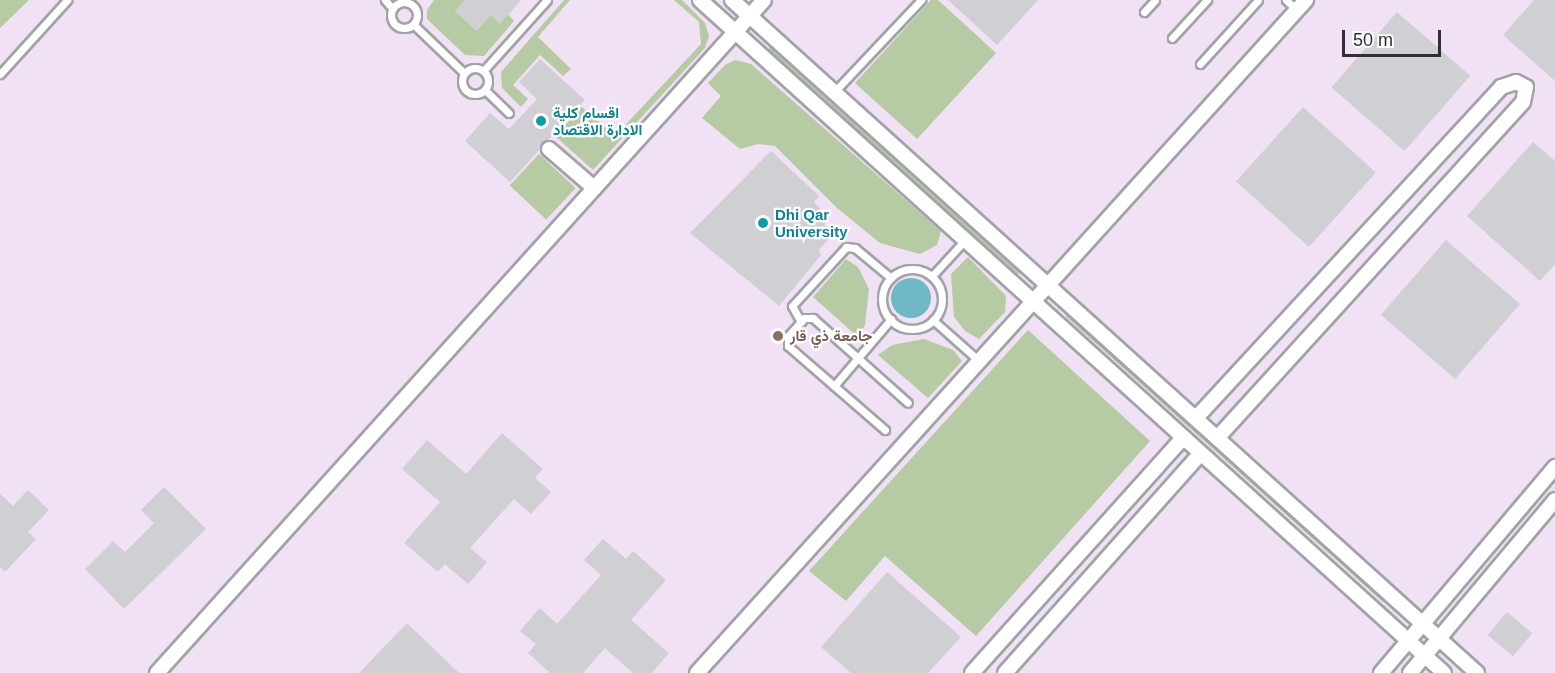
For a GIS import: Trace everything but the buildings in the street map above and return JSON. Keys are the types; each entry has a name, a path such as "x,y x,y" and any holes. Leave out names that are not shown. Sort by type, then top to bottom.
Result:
{"street":[{"path":"700,0 966,239 1031,303 1199,455 1444,673"},
{"path":"732,0 1049,282 1477,673"},
{"path":"157,673 764,0"},
{"path":"697,673 1301,5"},
{"path":"1196,418 1501,87 1516,82 1526,87 1522,102 1218,437"},
{"path":"1453,139 1472,157"},
{"path":"549,149 594,188"},
{"path":"1366,234 1386,252"},
{"path":"972,673 1182,439"},
{"path":"1005,673 1199,455"},
{"path":"1381,673 1555,467"},
{"path":"1410,673 1555,500"},
{"path":"1022,617 1042,632"}],"lane":[{"path":"0,74 67,0"},
{"path":"385,0 392,8 391,21 395,26 408,28 414,24 417,11 415,2 398,3 392,8"},
{"path":"484,70 547,0"},
{"path":"834,92 921,0"},
{"path":"1144,12 1155,0"},
{"path":"1172,38 1207,0"},
{"path":"1200,64 1258,0"},
{"path":"1286,0 1301,5"},
{"path":"414,24 464,73"},
{"path":"470,68 484,70 488,76 485,90 480,94 467,92 462,86 464,73 470,68"},
{"path":"485,90 509,113"},
{"path":"932,276 966,239"},
{"path":"801,322 792,306 846,247 855,248 891,278"},
{"path":"916,269 932,276 941,293 939,312 933,320 917,328 891,320 883,294 891,278 916,269"},
{"path":"885,430 788,346 786,339 801,322 813,318 908,403"},
{"path":"834,386 891,320"},
{"path":"933,320 978,360"}],"shaded area":[{"name":"جامعة ذي قار","path":"0,0 1555,0 1555,673 0,673"}],"green space":[{"path":"0,0 29,0 0,28"},
{"path":"434,0 465,0 455,11 476,30 491,15 499,23 508,14 514,21 484,56 465,55 427,19 427,10"},
{"path":"564,0 570,0 538,37 571,69 563,76 540,55 513,85 528,99 521,107 502,88 501,72"},
{"path":"674,0 682,0 705,23 709,36 705,48 593,170 555,136 582,107 615,136 701,44 699,22"},
{"path":"931,0 938,0 996,53 917,139 855,83"},
{"path":"770,44 1022,270 1022,273 1015,274 768,52"},
{"path":"735,60 751,64 941,231 937,245 920,254 880,243 837,208 775,146 758,144 740,149 702,118 721,96 708,83 725,65"},
{"path":"539,154 576,188 546,220 510,185"},
{"path":"968,257 1006,296 1005,312 979,339 965,331 954,317 951,274"},
{"path":"846,259 858,267 869,289 865,325 858,337 813,297"},
{"path":"1068,313 1385,599 1383,602 1065,316"},
{"path":"1028,330 1150,441 976,636 885,556 846,601 809,571"},
{"path":"924,339 953,350 962,361 928,398 878,355 892,345"}],"water":[{"path":"911,278 925,284 931,298 925,312 911,318 897,312 891,298 897,284"}],"place":[{"name":"اقسام كلية الادارة الاقتصاد","path":"541,121"},
{"name":"Dhi Qar University","path":"763,223"},
{"name":"جامعة ذي قار","path":"778,336"}]}
